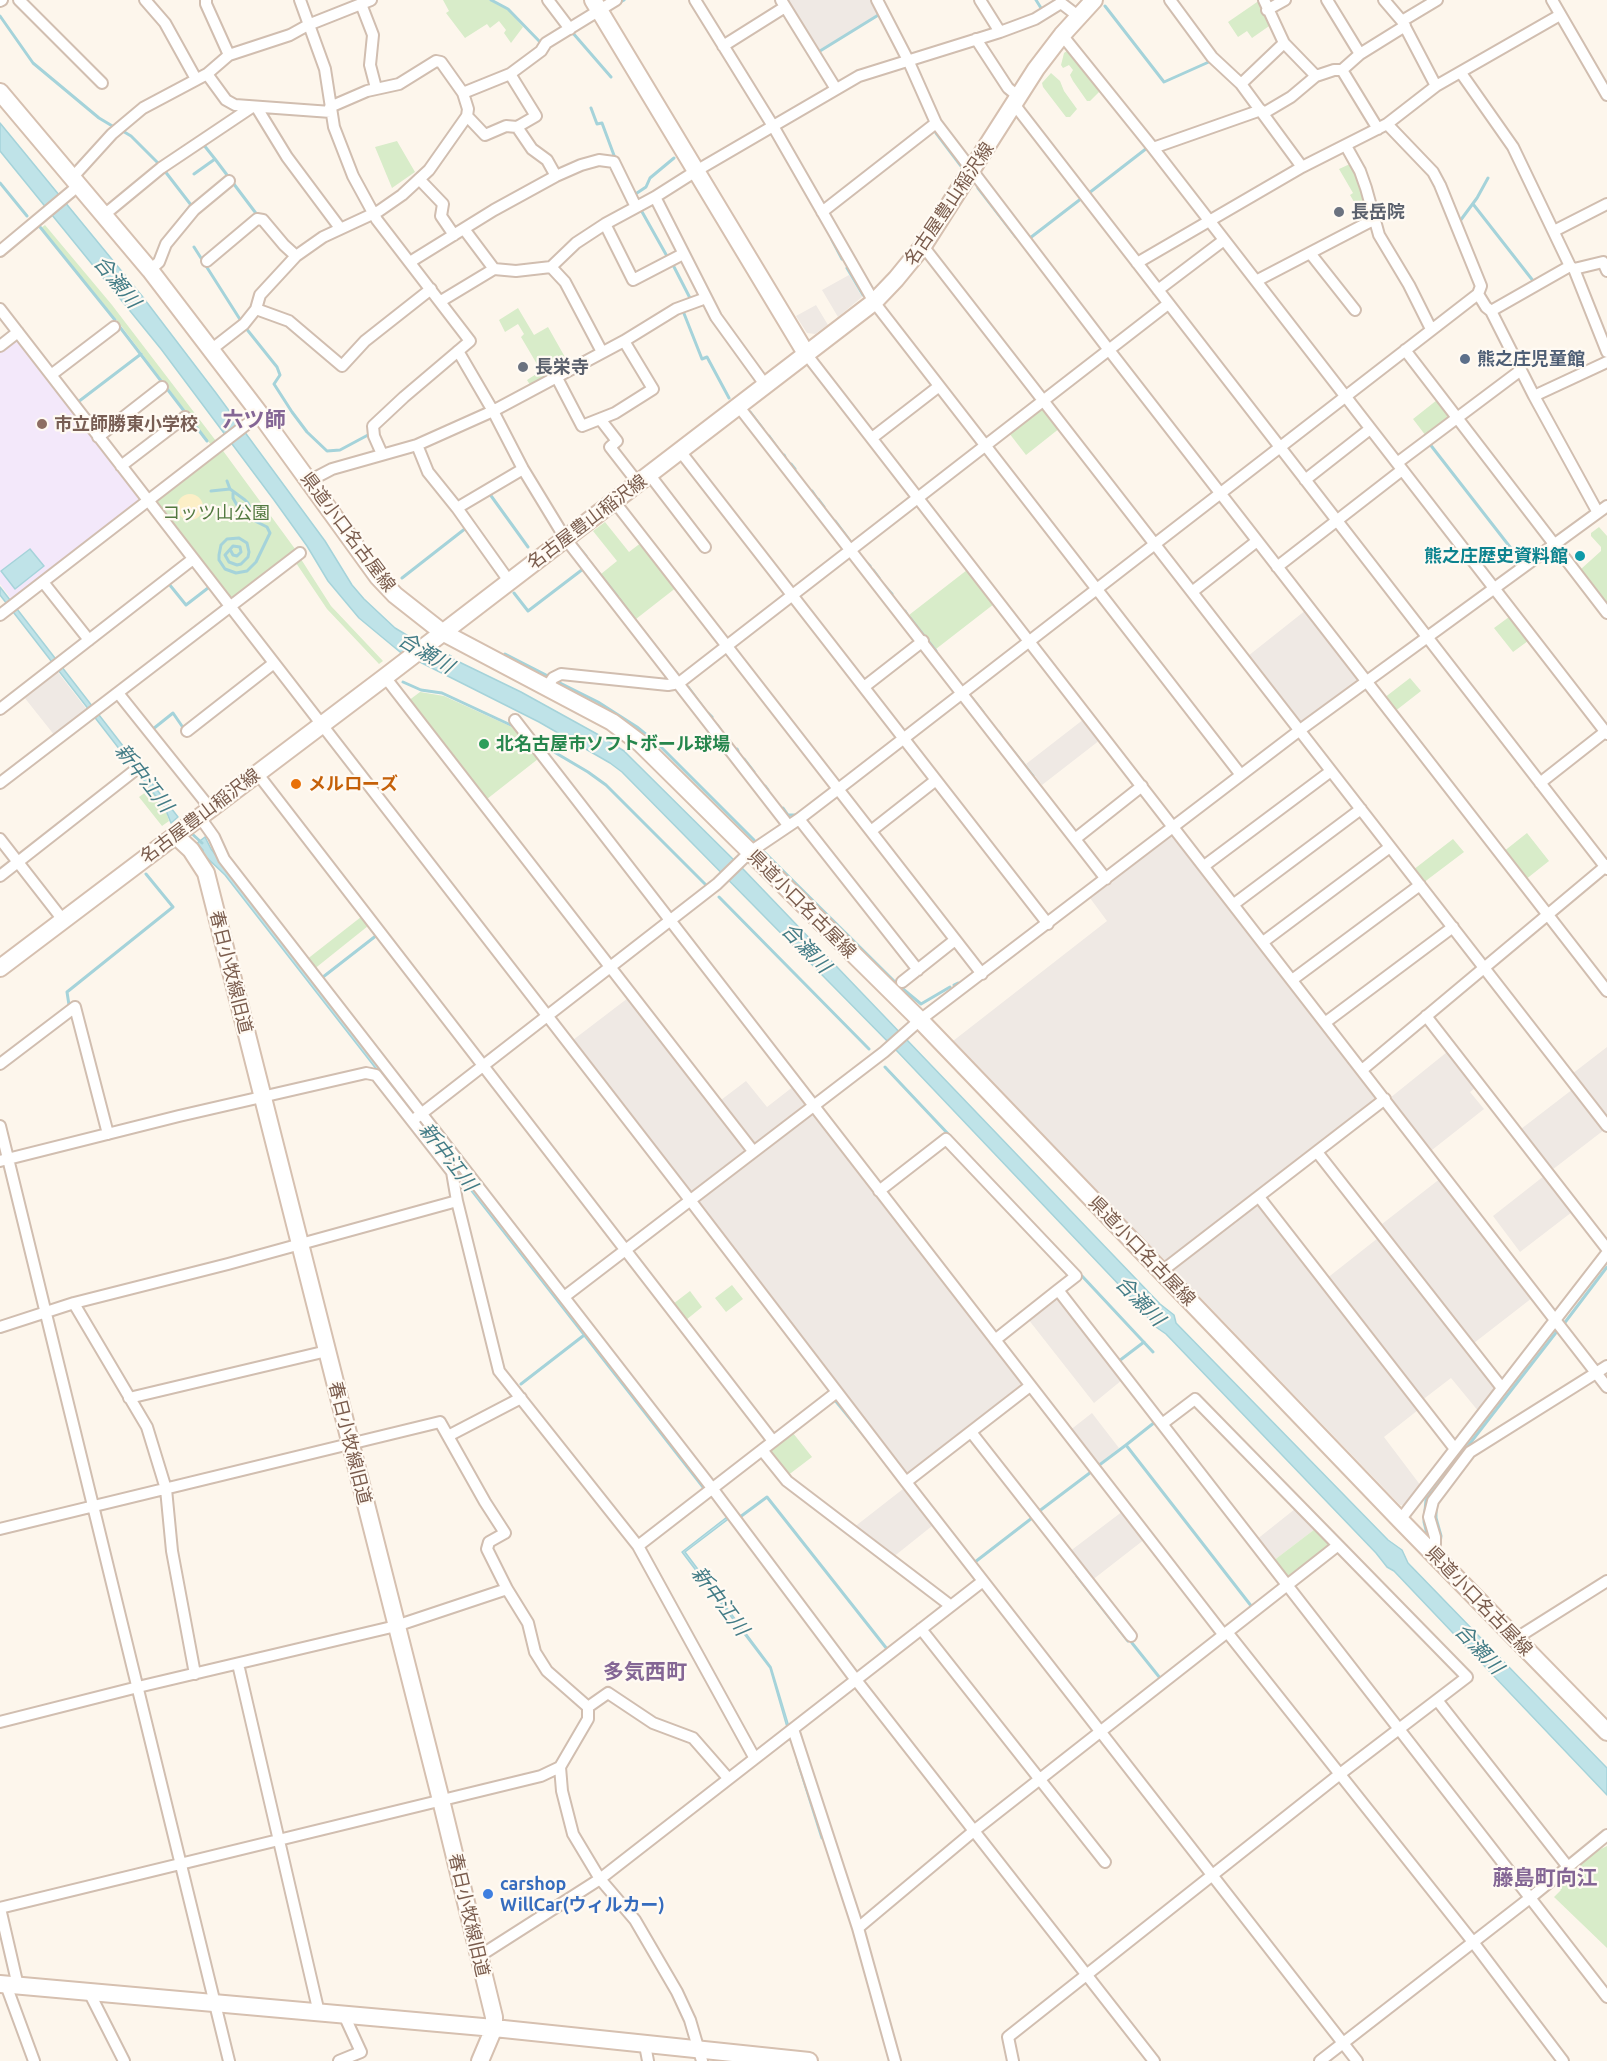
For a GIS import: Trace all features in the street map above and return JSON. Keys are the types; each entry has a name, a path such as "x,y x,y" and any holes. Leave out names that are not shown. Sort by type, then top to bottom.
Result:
{"main road":[{"name":"名古屋豊山稲沢線","path":"0,968 401,665 874,302 923,246 1036,69 1062,35 1094,0"},
{"path":"596,5 807,355"},
{"name":"県道小口名古屋線","path":"0,92 73,186 104,215 150,270 212,349 256,418 309,481 378,577 397,597 442,632 612,722 640,743 747,855 1162,1271 1607,1732"},
{"name":"春日小牧線旧道","path":"176,833 206,873 441,1800 494,2017 494,2028"},
{"path":"8,1985 494,2028 647,2053 809,2061"},
{"path":"480,2061 494,2028"}],"street":[{"path":"19,0 102,83"},
{"path":"145,0 165,23 196,80"},
{"path":"206,0 229,55"},
{"path":"300,0 325,69 334,127 353,176 372,213 470,341 373,426 374,436 382,454"},
{"path":"548,0 570,29"},
{"path":"463,93 510,74 541,51 546,43 570,29 596,5 616,0"},
{"path":"695,0 773,126 874,302 1241,775"},
{"path":"877,0 908,60 936,123 972,172 1607,991"},
{"path":"980,0 1000,32"},
{"path":"1170,0 1212,57 1241,84 1302,167"},
{"path":"1285,0 1265,5 1284,43 1316,76"},
{"path":"1326,0 1360,54"},
{"path":"1384,0 1403,23 1436,86"},
{"path":"1153,148 1263,112 1291,97 1316,76 1342,70 1360,54 1437,0"},
{"path":"1552,0 1607,95"},
{"path":"0,251 73,186 112,134 143,108 207,74 229,55 290,35 308,25 366,2 373,35 370,65 376,88"},
{"path":"441,301 494,269 516,271 551,267 576,243 605,224 655,197 859,76 1000,32 1035,19 1061,3 1078,16"},
{"path":"723,46 783,4 836,89"},
{"path":"1137,263 1302,167 1383,126 1436,86 1560,15"},
{"path":"1062,35 1153,148 1606,733 1540,783"},
{"path":"976,39 1016,100 1168,304 1606,867 1362,1070"},
{"path":"1241,84 1284,43"},
{"path":"207,74 226,100 235,105 331,110 376,88 399,84 439,61 463,93 468,109 467,116 429,170 402,195 379,211 322,237 296,256 261,295 256,309 244,324 212,349"},
{"path":"417,1117 670,921 720,881 747,855 799,819 904,739 1478,294 1480,286 1440,186 1432,172 1383,126 1342,70"},
{"path":"1461,73 1513,147 1572,268 1607,352"},
{"path":"467,116 485,135 506,126 518,127 536,117 510,74"},
{"path":"104,215 161,168 255,107"},
{"path":"255,107 287,157 340,228"},
{"path":"822,212 936,123"},
{"path":"518,127 532,148 547,160 556,176"},
{"path":"1346,146 1360,171 1379,235 1409,285 1431,329"},
{"path":"410,262 494,210 556,176 599,160 614,162 636,207"},
{"path":"419,179 443,204 441,216 494,269"},
{"path":"150,270 159,262 166,244 194,210 229,180"},
{"path":"655,197 716,317 766,386"},
{"path":"1554,231 1607,204"},
{"path":"207,261 257,219 263,220 296,256"},
{"path":"1256,281 1375,219"},
{"path":"605,224 633,280 684,254"},
{"path":"1158,290 1224,240"},
{"path":"923,246 1607,1126"},
{"path":"1310,253 1355,310"},
{"path":"1491,311 1572,268 1603,262 1607,271"},
{"path":"551,267 565,282 602,352"},
{"path":"256,309 289,321 342,366 365,341 431,289"},
{"path":"1478,294 1486,308 1491,311 1534,396 1597,511"},
{"path":"309,481 332,469 417,445 493,411 624,341 676,309 706,298"},
{"path":"547,687 553,678 561,674 668,686 679,683 1168,304"},
{"path":"0,309 906,1482 1357,2061"},
{"path":"51,375 114,327"},
{"path":"0,346 18,332"},
{"path":"557,378 582,426 615,413 653,389 624,341"},
{"path":"1405,350 1607,613"},
{"path":"458,351 523,469 565,538 788,825"},
{"path":"807,355 1607,1387"},
{"path":"1534,396 1607,362"},
{"path":"1277,567 1336,521 1457,418 1521,370"},
{"path":"98,437 162,387"},
{"path":"872,438 938,387"},
{"path":"739,407 1106,879"},
{"path":"121,466 185,417"},
{"path":"7,609 256,418"},
{"path":"600,419 617,441 610,447 644,479 705,547"},
{"path":"1305,480 1370,429"},
{"path":"417,445 428,472 457,508 509,581"},
{"path":"680,451 1048,924"},
{"path":"457,508 523,469"},
{"path":"614,501 982,974"},
{"path":"564,1298 886,1050 916,1023 1300,730 1597,511 1607,506"},
{"path":"1192,592 1257,541"},
{"path":"0,783 300,553"},
{"path":"0,709 193,559"},
{"path":"43,582 89,640"},
{"path":"864,687 922,641"},
{"path":"187,731 274,663"},
{"path":"385,677 753,1151"},
{"path":"118,693 201,815 224,859 417,1117 564,1298 709,1490 1154,2061"},
{"path":"515,720 1030,1386 1225,1633 1340,1773 1563,2061"},
{"path":"0,876 134,771"},
{"path":"1204,866 1331,771"},
{"path":"257,773 773,1441"},
{"path":"871,831 936,780"},
{"path":"1075,838 1142,786"},
{"path":"1234,904 1361,809"},
{"path":"799,819 918,970"},
{"path":"0,839 63,920"},
{"path":"1263,942 1390,847"},
{"path":"1292,980 1420,885"},
{"path":"1326,1022 1453,927"},
{"path":"902,982 955,940"},
{"path":"0,1064 75,1007 108,1134"},
{"path":"1426,1016 1607,1249"},
{"path":"4,1160 366,1073 376,1075 417,1117 452,1172 499,1371 638,1546 754,1757"},
{"path":"1162,1271 1385,1100"},
{"path":"0,1126 4,1160 46,1311 229,2061"},
{"path":"879,1191 946,1139 1076,1276 995,1340"},
{"path":"1317,1152 1502,1388"},
{"path":"1259,1197 1455,1449"},
{"path":"0,1327 46,1311 457,1201"},
{"path":"1400,1520 1502,1388 1558,1324 1607,1253"},
{"path":"1058,1290 1607,1997"},
{"path":"76,1307 147,1427 166,1489 172,1551 195,1674"},
{"path":"129,1398 327,1351"},
{"path":"1430,1551 1435,1544 1429,1517 1433,1501 1470,1452 1607,1366"},
{"path":"906,1482 1030,1386"},
{"path":"638,1546 837,1392"},
{"path":"450,1435 521,1398"},
{"path":"1013,2061 1008,2037 1340,1773 1467,1677 1195,1399 1162,1424"},
{"path":"0,1529 440,1422 450,1435 485,1502 505,1533 489,1542 487,1549 507,1589 528,1623 535,1652 547,1671 588,1707 588,1719 560,1767 541,1776 0,1908 8,1985 34,2061"},
{"path":"971,1432 1131,1636"},
{"path":"762,1450 786,1481 951,1606"},
{"path":"858,1928 1100,1730 1337,1546"},
{"path":"478,1957 600,1879 983,1581"},
{"path":"1515,1639 1607,1581"},
{"path":"0,1722 396,1626 507,1589"},
{"path":"921,1629 1105,1862"},
{"path":"238,1664 319,2013"},
{"path":"588,1707 608,1693 653,1723 693,1738 728,1778"},
{"path":"1437,1700 1568,1867"},
{"path":"793,1729 858,1928 895,2061"},
{"path":"560,1767 562,1791 573,1834 600,1879 635,1920 671,1982 690,2020 700,2056"},
{"path":"1320,2061 1530,1898 1607,1835"},
{"path":"89,1992 124,2061"},
{"path":"339,2061 361,2052 344,2015"}],"shaded area":[{"path":"785,0 870,0 878,14 818,52"},
{"path":"849,275 862,297 838,317 822,290"},
{"path":"816,305 828,325 815,334 807,333 796,316"},
{"name":"市立師勝東小学校","path":"18,341 139,496 138,501 12,600 0,584 0,353"},
{"path":"1306,610 1358,677 1357,681 1304,723 1300,722 1248,656"},
{"path":"57,671 88,711 55,736 24,697"},
{"path":"1084,719 1100,740 1042,785 1026,764"},
{"path":"1170,836 1175,836 1377,1096 1376,1102 1167,1263 953,1041 1107,921 1090,898"},
{"path":"628,998 745,1148 744,1153 694,1192 573,1040"},
{"path":"1607,1047 1607,1119 1572,1074"},
{"path":"1447,1052 1475,1088 1470,1092 1484,1109 1432,1150 1390,1098"},
{"path":"746,1081 767,1107 794,1086 805,1101 804,1107 759,1142 753,1142 721,1100"},
{"path":"1573,1089 1604,1130 1552,1170 1521,1129"},
{"path":"809,1114 816,1115 1024,1383 1023,1388 912,1475 907,1474 698,1205 699,1200"},
{"path":"1544,1176 1572,1212 1520,1252 1493,1216"},
{"path":"1441,1178 1532,1298 1474,1343 1382,1224"},
{"path":"1253,1205 1260,1207 1418,1410 1384,1437 1421,1486 1406,1506 1400,1505 1172,1268"},
{"path":"1378,1238 1495,1387 1495,1391 1479,1412 1451,1378 1421,1401 1326,1279"},
{"path":"1056,1298 1060,1298 1122,1380 1094,1403 1028,1319"},
{"path":"1092,1413 1119,1448 1096,1466 1069,1431"},
{"path":"903,1489 932,1526 892,1558 853,1528"},
{"path":"1295,1509 1315,1529 1273,1561 1256,1540"},
{"path":"1123,1511 1145,1539 1091,1581 1069,1552"}],"green space":[{"path":"443,0 489,0 508,10 523,27 511,43 504,33 506,30 499,21 490,28 487,24 465,38 446,13 449,11"},
{"path":"1260,0 1272,24 1252,38 1247,31 1238,37 1228,22"},
{"path":"1068,50 1100,91 1090,101 1087,101 1073,81 1070,75 1073,70 1069,65 1063,68 1061,65 1064,53"},
{"path":"1051,73 1060,81 1077,109 1070,117 1066,117 1043,87 1042,83"},
{"path":"397,141 415,172 392,188 375,147"},
{"path":"1352,163 1372,218 1360,224 1355,216 1360,212 1350,195 1353,193 1339,169"},
{"path":"45,225 112,305 216,441 211,445 116,319 41,228"},
{"path":"518,308 534,335 548,327 570,366 532,388 527,380 541,371 521,337 524,334 518,324 505,332 499,320"},
{"path":"1437,400 1448,415 1448,421 1426,436 1413,419"},
{"path":"1045,408 1060,428 1026,455 1009,433"},
{"name":"コッツ山公園","path":"221,448 298,553 237,600 229,599 156,505 157,497"},
{"path":"605,522 629,552 642,542 677,587 636,619 601,574 617,561 593,531"},
{"path":"1599,527 1607,536 1607,606 1581,573 1581,569 1601,551 1601,547 1591,536 1591,533"},
{"path":"299,556 331,606 383,661 379,664 327,609 294,560"},
{"path":"967,570 994,604 936,649 909,615"},
{"path":"1509,617 1528,641 1513,652 1494,628"},
{"path":"1410,678 1421,691 1394,712 1384,698"},
{"name":"北名古屋市ソフトボール球場","path":"420,692 444,696 514,728 538,759 487,799 408,701"},
{"path":"150,789 165,808 169,821 162,826 139,797"},
{"path":"1527,833 1549,861 1525,880 1503,852"},
{"path":"1453,839 1464,852 1423,883 1413,870"},
{"path":"361,917 368,926 313,970 306,960"},
{"path":"732,1285 743,1299 726,1312 715,1298"},
{"path":"690,1291 702,1307 686,1320 673,1304"},
{"path":"793,1433 812,1457 787,1476 769,1453"},
{"path":"1315,1529 1329,1543 1329,1547 1289,1579 1273,1561"},
{"path":"1607,1846 1607,1948 1554,1897 1561,1890 1556,1884 1595,1852"}],"sand":[{"path":"190,494 199,498 203,507 199,516 190,520 181,516 177,507 181,498"}],"water":[{"name":"合瀬川","path":"0,123 142,296 325,541 352,585 364,599 395,628 415,640 521,692 624,751 745,871 1160,1304 1174,1315 1176,1323 1388,1540 1402,1550 1408,1563 1607,1768 1607,1795 1166,1334 1153,1325 1142,1309 897,1051 622,772 539,722 400,652 359,618 328,581 307,546 274,500 161,349 0,151"},
{"path":"30,549 44,566 15,589 1,571"},
{"path":"0,587 178,817 171,823 165,808 0,595"},
{"path":"205,837 211,849 731,1517 685,1552 771,1667 789,1727 787,1727 770,1668 682,1552 727,1517 225,875 203,854 203,850 197,843"}],"waterway":[{"path":"491,0 508,9 541,43"},
{"path":"617,4 624,0"},
{"path":"1036,0 1041,8"},
{"path":"1105,6 1164,82 1211,61"},
{"path":"820,51 880,14"},
{"path":"0,16 33,63 99,118 114,127"},
{"path":"572,32 611,77"},
{"path":"591,108 597,124 602,123 615,158"},
{"path":"121,130 131,136 159,164"},
{"path":"936,133 961,166"},
{"path":"203,144 215,159"},
{"path":"1089,193 1147,148"},
{"path":"634,195 646,187 650,178 674,158"},
{"path":"194,174 215,159 258,216"},
{"path":"164,170 191,205 177,223"},
{"path":"1460,221 1488,178"},
{"path":"0,183 27,216"},
{"path":"978,188 1016,237"},
{"path":"1030,238 1082,198"},
{"path":"1473,204 1534,282"},
{"path":"641,210 668,258"},
{"path":"40,227 115,320"},
{"path":"832,240 842,259"},
{"path":"194,247 241,321"},
{"path":"672,263 691,300"},
{"path":"847,268 863,295"},
{"path":"683,311 702,359 707,357 729,398"},
{"path":"119,326 207,441"},
{"path":"245,327 277,367 280,375 274,384 292,412 307,432 327,451 340,450 368,435"},
{"path":"78,402 141,354"},
{"path":"750,412 763,429"},
{"path":"769,436 779,450"},
{"path":"1429,443 1517,556"},
{"path":"791,464 795,469"},
{"path":"227,481 230,489"},
{"path":"211,491 230,489 248,503 255,521 267,527 270,533 256,562 247,571 236,573 225,569 219,560 221,545 227,539 239,538 247,543 248,557 241,564 229,562 225,555 233,546 240,547 241,552 237,556 231,551"},
{"path":"812,491 816,497"},
{"path":"233,493 238,507 250,511"},
{"path":"489,493 528,547"},
{"path":"818,499 824,507"},
{"path":"835,521 850,541"},
{"path":"402,578 466,528"},
{"path":"576,544 586,556"},
{"path":"589,561 617,596"},
{"path":"514,593 528,611 583,569"},
{"path":"873,570 879,578"},
{"path":"169,584 186,605 208,588"},
{"path":"883,584 892,594"},
{"path":"619,599 672,668"},
{"path":"905,611 908,616"},
{"path":"910,618 936,651"},
{"path":"505,654 546,675"},
{"path":"403,682 421,690 442,693 515,727"},
{"path":"560,683 598,702 637,727 659,745 754,840"},
{"path":"688,687 705,710"},
{"path":"972,698 983,712"},
{"path":"153,729 173,713 184,729"},
{"path":"708,713 712,717"},
{"path":"717,725 720,729"},
{"path":"539,743 606,785 706,885"},
{"path":"1010,747 1033,776"},
{"path":"744,759 754,772"},
{"path":"765,786 768,790"},
{"path":"783,808 788,815 796,815"},
{"name":"新中江川","path":"189,831 202,843"},
{"path":"764,852 897,984 921,1004 950,987"},
{"path":"69,1005 67,992 173,907 146,874"},
{"path":"719,897 869,1049"},
{"path":"323,977 377,935 375,933"},
{"path":"954,985 958,983"},
{"path":"885,1067 951,1137"},
{"path":"1563,1325 1607,1267"},
{"path":"1082,1276 1153,1352"},
{"path":"1428,1538 1424,1522 1426,1500 1558,1330"},
{"path":"521,1384 583,1336"},
{"path":"1119,1361 1144,1342"},
{"path":"834,1399 866,1438"},
{"path":"1126,1445 1155,1422"},
{"path":"1098,1466 1126,1445 1252,1607 1254,1605"},
{"path":"1038,1512 1091,1472"},
{"path":"740,1517 767,1497 887,1649"},
{"path":"1436,1510 1441,1536 1440,1543"},
{"path":"975,1562 1032,1518 1034,1520"},
{"path":"1077,1576 1128,1641"},
{"path":"1132,1643 1160,1678"},
{"name":"新中江川","path":"798,1762 822,1838"}],"place":[{"name":"長岳院","path":"1339,212"},
{"name":"熊之庄児童館","path":"1465,359"},
{"name":"長栄寺","path":"523,367"},
{"name":"市立師勝東小学校","path":"42,424"},
{"name":"熊之庄歴史資料館","path":"1580,556"},
{"name":"北名古屋市ソフトボール球場","path":"484,744"},
{"name":"メルローズ","path":"296,784"},
{"name":"carshop WillCar(ウィルカー)","path":"488,1894"}],"district":[{"name":"六ツ師","path":"254,420"},
{"name":"多気西町","path":"645,1672"},
{"name":"藤島町向江","path":"1545,1878"}]}
